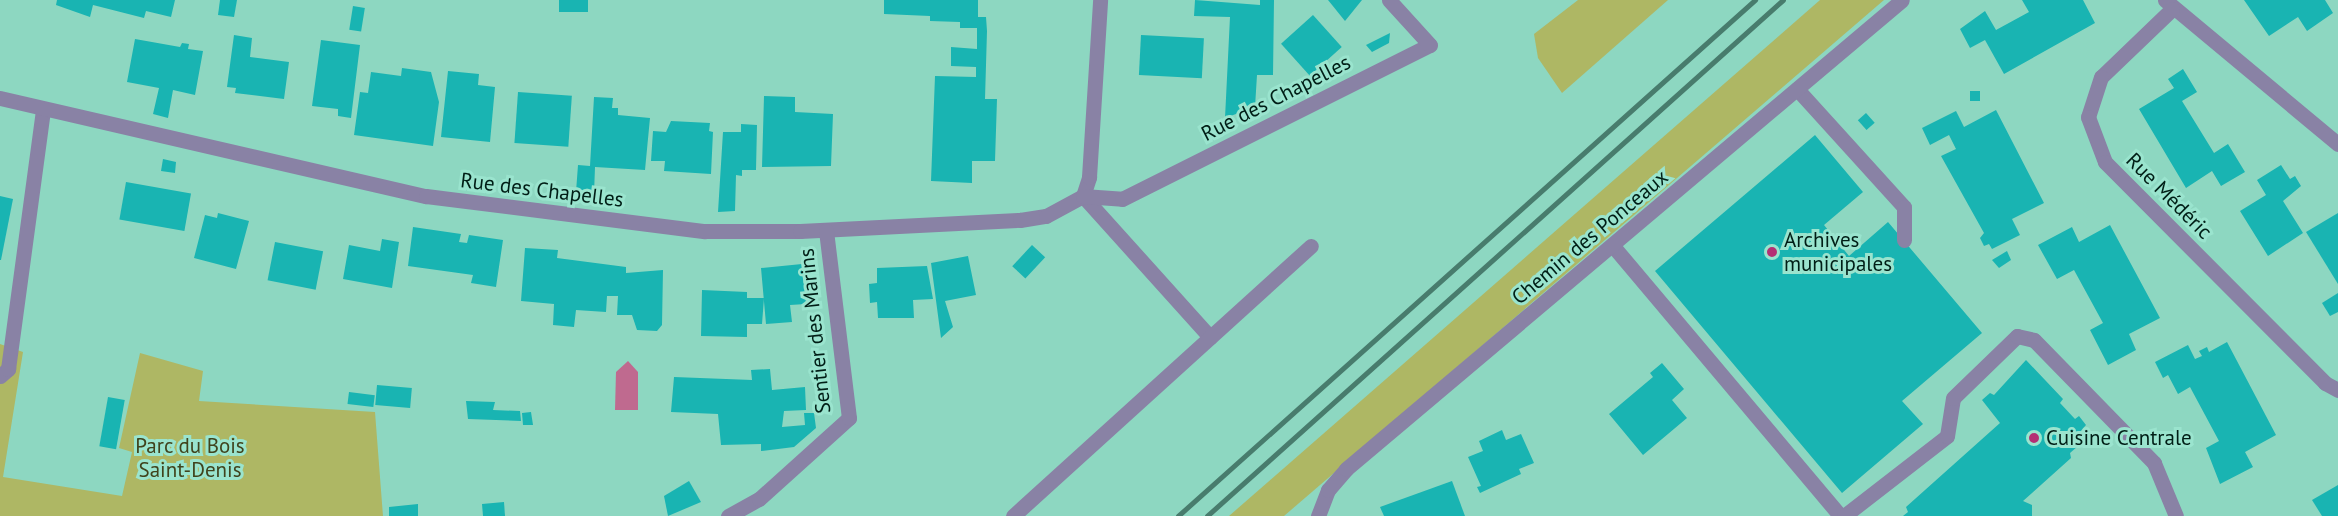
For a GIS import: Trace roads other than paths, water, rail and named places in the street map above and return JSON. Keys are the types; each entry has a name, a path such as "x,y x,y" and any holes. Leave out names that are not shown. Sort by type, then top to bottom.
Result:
{"street":[{"path":"1100,0 1089,177 1083,195 1210,338"},
{"name":"Rue des Chapelles","path":"0,98 43,110 426,196 705,231 826,230 1020,220 1046,216 1083,195 1122,199 1430,45 1389,0"},
{"name":"Chemin des Ponceaux","path":"1318,516 1328,490 1346,469 1902,0"},
{"path":"2169,4 2338,144"},
{"name":"Rue Médéric","path":"2169,4 2101,76 2088,117 2105,162 2325,383 2338,390"},
{"path":"1797,89 1904,207 1904,240"},
{"path":"0,376 8,369 43,110"},
{"name":"Sentier des Marins","path":"728,516 759,499 849,418 826,230"},
{"path":"1013,516 1311,246"},
{"path":"1613,246 1840,516"},
{"path":"1844,516 1947,436 1953,398 2017,336 2034,340 2154,463 2176,516"}],"railway":[{"path":"1178,516 1755,0"},
{"path":"1207,516 1783,0"}],"place":[{"name":"Archives municipales","path":"1772,252"},
{"name":"Cuisine Centrale","path":"2034,438"}],"park label":[{"name":"Parc du Bois Saint-Denis","path":"190,458"}]}
